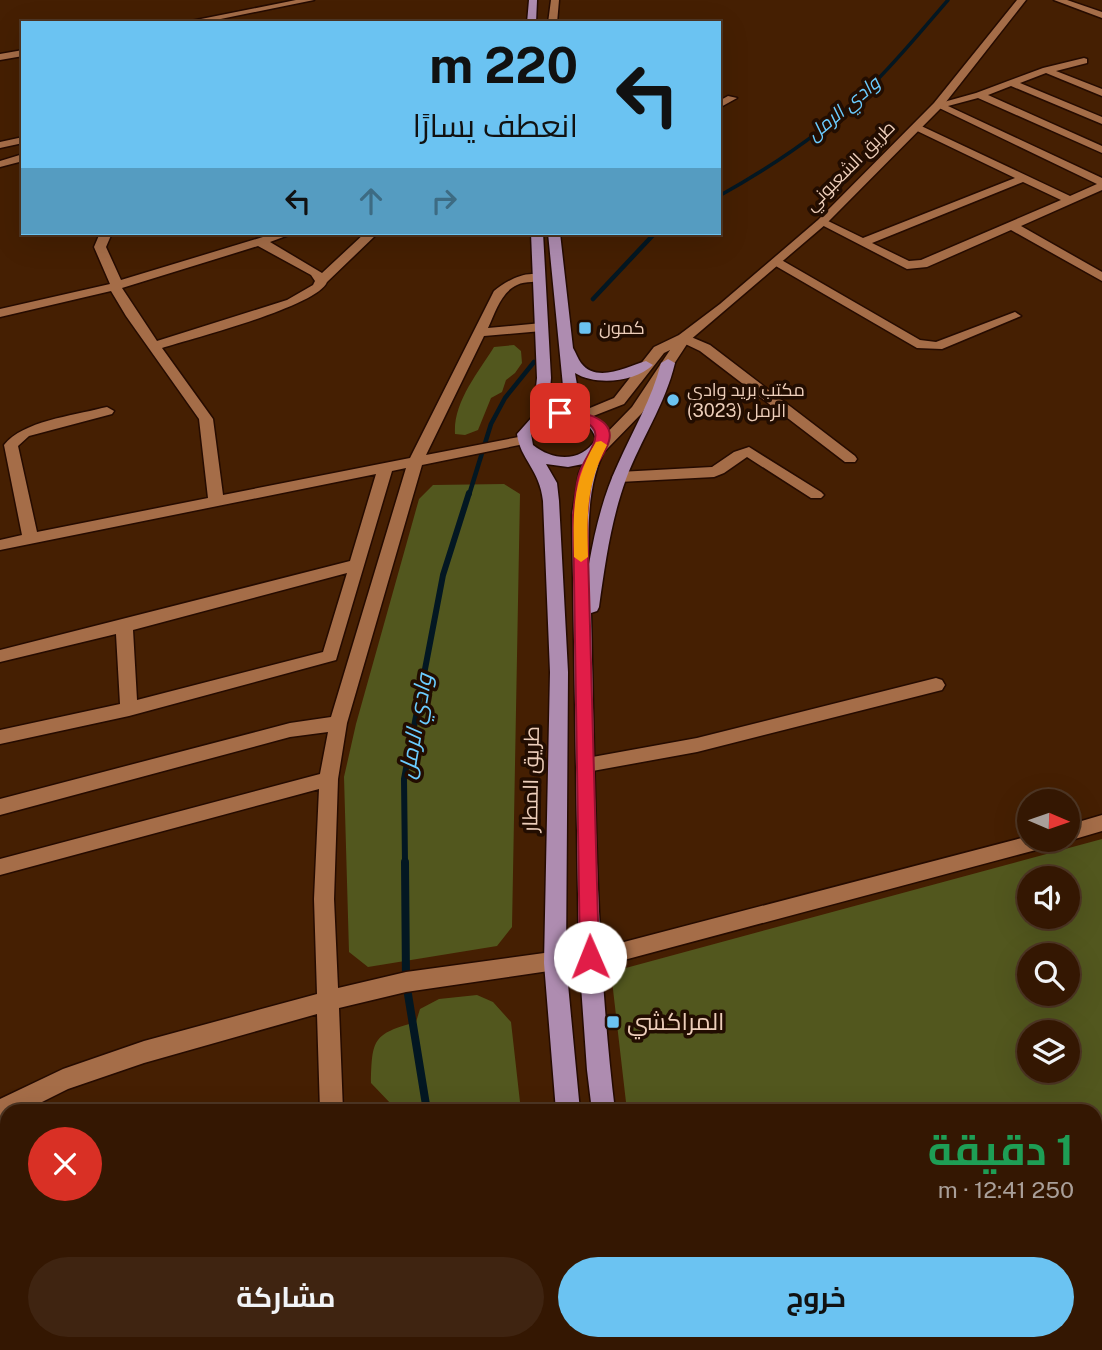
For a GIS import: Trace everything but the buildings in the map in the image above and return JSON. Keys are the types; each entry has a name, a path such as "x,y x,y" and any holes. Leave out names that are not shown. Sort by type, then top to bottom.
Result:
{"main road":[{"path":"521,3 532,4"},
{"path":"537,235 544,378 540,417"},
{"path":"554,235 570,386 582,416"},
{"path":"566,346 577,368 594,375 615,375 646,365"},
{"path":"584,673 597,568 619,477 660,393 668,363"},
{"path":"598,450 577,461 541,458 528,446 527,428 540,417 560,413 582,416 601,430 603,439 598,450 586,473 580,515 590,957 603,1104"},
{"name":"طريق المطار","path":"528,446 550,483 559,672 555,963 567,1104"}],"street":[{"path":"196,21 310,0"},
{"path":"552,21 555,0"},
{"name":"طريق الشعبوني","path":"582,416 620,401 659,350 684,338 778,262 822,222 938,106 1022,0"},
{"path":"1058,0 1102,15"},
{"path":"0,57 21,53"},
{"path":"938,106 979,95 1046,70 1084,61"},
{"path":"1046,70 1102,93"},
{"path":"1012,83 1102,121"},
{"path":"979,95 1100,148"},
{"path":"721,104 732,98"},
{"path":"938,106 1102,184"},
{"path":"917,127 1070,200"},
{"path":"0,145 21,140"},
{"path":"0,164 21,158"},
{"path":"862,242 1024,178"},
{"path":"822,222 907,265 923,264 1102,184"},
{"path":"1012,226 1102,277"},
{"path":"105,235 100,247 132,316 206,419 216,502"},
{"path":"0,313 116,286 282,235"},
{"path":"155,346 291,303 310,294 370,235"},
{"path":"260,242 316,274 321,281"},
{"path":"778,262 918,344 927,346 955,340 1015,316"},
{"path":"332,1104 324,899 329,779 338,723 416,461 492,304 506,286 525,278 539,278"},
{"path":"478,333 542,327"},
{"path":"684,338 705,348 849,459"},
{"name":"طريق الشعبوني","path":"598,450 636,410 684,338"},
{"path":"31,540 11,445 24,433 107,411"},
{"path":"0,545 416,461 528,446"},
{"path":"619,477 713,472 723,470 741,454 749,452 816,495"},
{"path":"330,656 386,467"},
{"path":"0,656 356,565"},
{"path":"124,626 129,709"},
{"path":"0,737 129,709 330,656 356,659"},
{"path":"587,765 697,745 936,685"},
{"path":"0,807 290,730 338,723"},
{"path":"0,867 329,779"},
{"path":"1080,829 1102,823"},
{"path":"16,1104 93,1069 233,1025 327,1000 406,982 555,963 624,951 1017,847"}],"green space":[{"path":"514,345 521,351 522,363 506,380 502,392 491,398 478,430 465,435 455,434 455,422 462,399 494,347"},
{"path":"504,484 520,494 512,927 497,946 368,967 349,952 344,777 356,724 419,499 433,485"},
{"path":"1102,839 1102,1104 626,1104 611,972 1054,852 1080,852 1080,845"},
{"path":"477,995 493,1002 511,1022 520,1104 391,1104 371,1083 372,1057 378,1040 391,1030 416,1022 420,1009 439,999"}],"waterway":[{"name":"وادي الرمل","path":"721,195 759,173 834,120 889,68 948,0"},
{"name":"وادي الرمل","path":"593,299 653,235"},
{"name":"وادي الرمل","path":"469,495 491,424 505,398 534,362"},
{"name":"وادي الرمل","path":"405,864 404,779 443,575 469,493"},
{"name":"وادي الرمل","path":"405,862 406,982 426,1104"}],"slow traffic":[{"path":"581,557 580,515 586,473 601,445"}],"place":[{"name":"كمون","path":"585,328"},
{"name":"مكتب بريد وادي الرمل (3023)","path":"673,400"},
{"name":"المراكشي","path":"613,1022"}],"route":[{"path":"560,413 580,415 594,422 601,430 603,439 586,473 580,515 590,957"}]}
